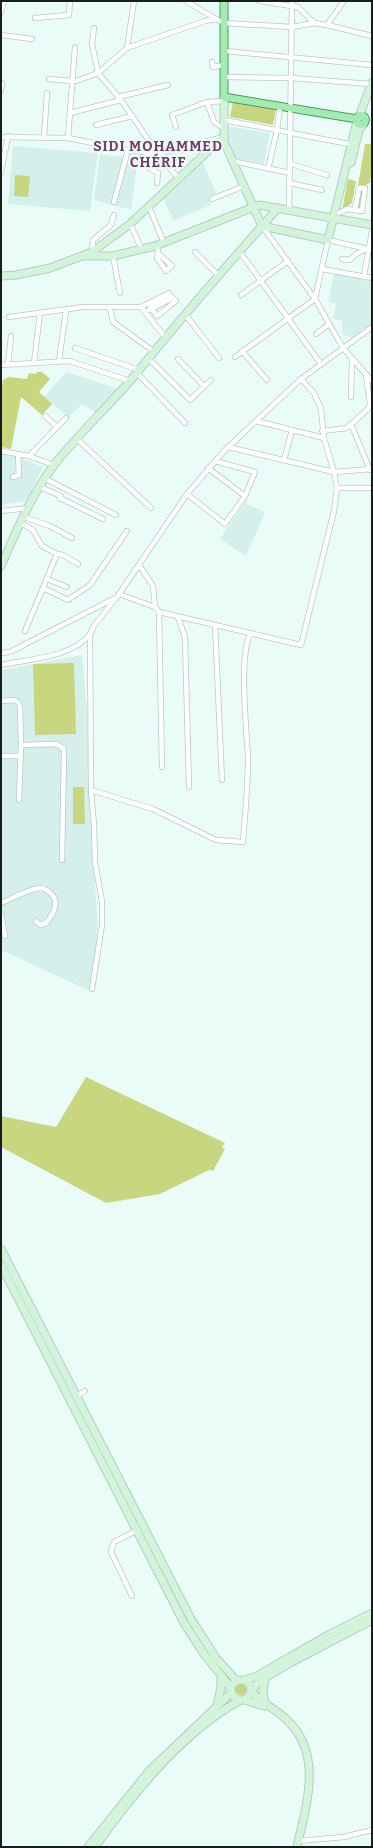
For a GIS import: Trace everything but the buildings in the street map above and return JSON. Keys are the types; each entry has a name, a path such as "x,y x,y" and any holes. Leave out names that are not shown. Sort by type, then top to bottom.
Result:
{"main road":[{"path":"224,1 225,51 223,138 262,226"},
{"path":"262,226 328,240 337,216 353,145 362,121 372,83"},
{"path":"224,99 280,106 362,121"},
{"path":"1,276 16,275 50,268 92,252 121,232 223,138"},
{"path":"84,256 113,256 160,248 259,205 337,216 372,224"},
{"path":"1,566 44,478 54,465 76,438 130,381 150,354 278,208"},
{"path":"1,1249 191,1619 216,1658 241,1680 249,1684 251,1690 267,1706 282,1715 293,1726 303,1742 308,1757 308,1796 297,1844"},
{"path":"1,1265 53,1369 138,1530 184,1623 204,1654 231,1690 234,1698 267,1706"},
{"path":"88,1847 149,1771 241,1680 255,1677 330,1634 372,1614"},
{"path":"95,1847 153,1774 207,1722 225,1708 249,1697 251,1690 265,1678 372,1620"},
{"path":"216,1706 220,1694 221,1676"},
{"path":"265,1678 263,1691 267,1706"}],"street":[{"path":"1,12 4,1"},
{"path":"35,18 69,15 70,1"},
{"path":"127,48 134,1"},
{"path":"186,1 224,23 292,27 314,23 372,36"},
{"path":"259,1 298,7 314,23"},
{"path":"289,209 291,164 292,1"},
{"path":"327,25 344,1"},
{"path":"49,79 74,81 98,73 127,48 190,25 216,19"},
{"path":"94,28 92,44 98,73 119,98 158,154 178,178"},
{"path":"1,35 32,39"},
{"path":"68,138 74,81 75,47"},
{"path":"225,51 372,65"},
{"path":"212,62 213,67 224,65"},
{"path":"224,77 291,78 372,83"},
{"path":"1,90 2,83"},
{"path":"70,112 168,85"},
{"path":"44,137 47,93"},
{"path":"176,127 172,115 207,102 224,99"},
{"path":"207,102 214,122 223,128"},
{"path":"268,169 277,130 280,106"},
{"path":"96,125 132,116"},
{"path":"224,120 353,145"},
{"path":"1,172 8,136"},
{"path":"1,137 68,138 147,154 158,154 223,138"},
{"path":"114,202 128,150"},
{"path":"147,154 151,169"},
{"path":"232,161 290,173"},
{"path":"291,164 327,175"},
{"path":"145,169 151,169 158,173 157,183"},
{"path":"290,183 322,190"},
{"path":"212,199 244,186"},
{"path":"337,216 347,209 362,211 365,188 359,188 355,210"},
{"path":"149,207 160,248"},
{"path":"92,252 93,240 111,225 114,215"},
{"path":"262,226 315,299 343,348 372,380"},
{"path":"132,228 142,250"},
{"path":"364,276 372,231"},
{"path":"235,357 315,299 328,240 369,249"},
{"path":"342,259 350,260 356,254 369,249"},
{"path":"195,252 219,276"},
{"path":"240,252 321,364"},
{"path":"113,256 120,293"},
{"path":"241,295 288,261"},
{"path":"322,269 372,278"},
{"path":"9,317 83,307 110,308 141,306 169,293"},
{"path":"145,312 173,298 176,301 157,316 152,309"},
{"path":"141,306 166,337"},
{"path":"110,308 113,322 150,354 190,400 211,380"},
{"path":"59,362 66,310"},
{"path":"34,363 40,313"},
{"path":"185,314 219,358"},
{"path":"316,334 329,324"},
{"path":"1,665 56,655 84,641 118,596 187,494 208,468 228,447 301,379 372,327"},
{"path":"8,364 11,336"},
{"path":"75,348 138,371 185,423"},
{"path":"242,351 267,380"},
{"path":"351,397 352,358"},
{"path":"178,359 204,386"},
{"path":"1,365 70,361 130,381"},
{"path":"322,431 347,428 371,406 366,374"},
{"path":"139,564 153,586 155,607 159,612 301,645 334,511 337,488 322,431 321,409 314,393 301,379"},
{"path":"45,416 57,428"},
{"path":"29,456 66,418"},
{"path":"256,421 324,438"},
{"path":"228,447 334,472 371,469 352,424"},
{"path":"284,460 292,430"},
{"path":"76,438 151,508"},
{"path":"1,451 29,456 54,465"},
{"path":"13,477 19,475 18,454"},
{"path":"187,494 225,524 245,496 255,472 215,461"},
{"path":"208,468 245,496"},
{"path":"44,478 116,515"},
{"path":"40,487 61,496 60,498 103,519"},
{"path":"337,488 372,488"},
{"path":"1,511 29,508"},
{"path":"23,520 50,526 72,538"},
{"path":"23,520 33,530 42,546 57,554 63,555 78,564"},
{"path":"42,588 68,600 90,585 127,531"},
{"path":"25,631 57,554"},
{"path":"47,579 67,587"},
{"path":"1,653 10,652 118,596 155,607"},
{"path":"159,612 162,767"},
{"path":"178,617 185,637 189,787"},
{"path":"215,625 222,780"},
{"path":"91,790 153,809 216,840 243,842 248,757 245,679 247,640 252,633"},
{"path":"90,634 91,790 95,862 102,902 102,925 92,990"},
{"path":"1,701 14,700 18,702 20,707 21,756 19,800"},
{"path":"21,745 56,744 62,748 64,752 62,860"},
{"path":"1,756 21,756"},
{"path":"1,903 38,888 46,889 53,895 56,901 54,909 46,923 40,925 36,921"},
{"path":"1,914 5,936"},
{"path":"76,1396 85,1391"},
{"path":"132,1596 111,1552 114,1542 138,1530"},
{"path":"297,1844 344,1837 372,1830"}],"shaded area":[{"path":"228,126 270,133 264,164 234,158 228,143"},
{"path":"13,146 98,153 90,211 8,204"},
{"path":"100,154 138,159 131,210 94,200"},
{"path":"202,161 217,195 209,198 211,205 173,221 163,197"},
{"path":"334,274 372,281 372,326 356,339 341,334 343,321 333,319 336,304 328,302"},
{"path":"66,372 118,389 95,412 82,404 69,417 44,397"},
{"path":"1,452 16,456 43,467 26,501 1,505"},
{"path":"244,503 265,512 246,556 220,539"},
{"path":"82,655 89,731 91,822 98,929 90,991 1,950 1,670"}],"green space":[{"path":"233,102 276,109 273,125 230,117"},
{"path":"365,144 372,144 370,183 365,185 362,209 354,209"},
{"path":"15,175 30,176 28,197 14,196"},
{"path":"348,179 356,181 352,203 342,210"},
{"path":"37,372 42,372 50,379 39,392 52,404 42,415 21,397 11,449 1,447 1,392 3,380 9,377 27,379 29,373 36,374"},
{"path":"74,663 76,734 35,735 33,664"},
{"path":"73,787 84,787 85,824 73,824"},
{"path":"86,1077 225,1143 222,1147 225,1149 213,1171 209,1170 160,1194 106,1203 1,1147 1,1116 56,1127"},
{"path":"239,1683 243,1683 247,1689 243,1695 239,1695 235,1691 235,1687"}],"district":[{"name":"SIDI MOHAMMED CHÉRIF","path":"158,154"}]}
